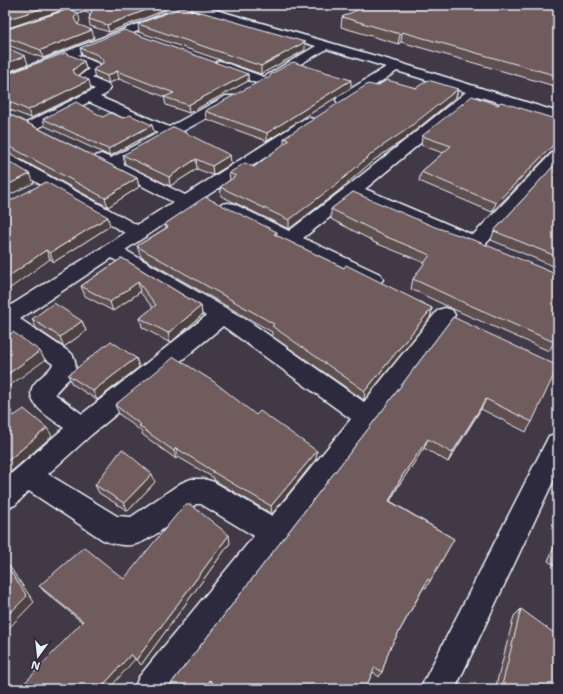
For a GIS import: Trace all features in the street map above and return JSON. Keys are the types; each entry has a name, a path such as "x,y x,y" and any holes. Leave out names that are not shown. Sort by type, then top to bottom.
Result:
{"street":[{"path":"5,34 92,5"},
{"path":"5,79 189,6 326,45 558,116"},
{"path":"72,12 87,18"},
{"path":"125,32 140,37"},
{"path":"96,34 108,38"},
{"path":"111,164 264,81 326,45"},
{"path":"31,126 101,91 103,88 83,78 98,69 67,54"},
{"path":"30,58 43,64"},
{"path":"206,60 264,81"},
{"path":"82,428 44,398 42,390 66,368 64,360 5,319 396,66"},
{"path":"290,238 354,190 475,90"},
{"path":"89,97 169,132"},
{"path":"91,155 290,238 389,287"},
{"path":"354,190 482,246 558,155"},
{"path":"5,158 138,233"},
{"path":"30,193 50,183"},
{"path":"112,250 242,328 289,363 367,417"},
{"path":"151,689 367,417 445,315"},
{"path":"5,496 82,428 221,316"},
{"path":"437,689 558,444"},
{"path":"28,476 113,530 135,531 191,492 204,491 275,533"}],"building":[{"path":"5,5 53,5 5,20"},
{"path":"84,5 159,5 107,25 89,19 92,11 89,7"},
{"path":"367,5 558,5 558,76 402,32 400,34 342,17"},
{"path":"183,7 198,13 201,12 305,42 261,66 138,24"},
{"path":"69,9 78,13 74,18 77,24 92,30 41,50 5,37 5,30"},
{"path":"124,30 248,74 188,105 164,97 174,93 117,71 107,76 93,70 103,63 103,60 98,55 80,48"},
{"path":"5,47 25,56 5,64"},
{"path":"65,53 84,61 73,70 75,74 89,80 28,110 5,100 5,75"},
{"path":"293,62 351,80 267,133 205,111 264,79 269,78 271,74"},
{"path":"387,80 416,88 428,80 458,89 406,130 375,151 338,183 289,220 220,187 236,176 229,173 245,163 254,167 289,140 284,138 368,84 377,86"},
{"path":"472,96 498,105 501,102 558,120 558,140 496,203 421,172 451,146 422,136"},
{"path":"76,102 103,117 110,113 123,118 130,115 152,125 108,149 43,119"},
{"path":"5,112 137,178 105,198 5,144"},
{"path":"174,127 230,155 212,166 196,159 169,177 123,155"},
{"path":"5,159 30,174 5,186"},
{"path":"558,161 558,257 494,231"},
{"path":"46,182 108,217 50,253 46,250 5,279 5,202 8,202"},
{"path":"353,192 435,227 479,242 558,275 558,329 554,342 413,279 430,255 375,232 331,209"},
{"path":"205,197 277,232 274,234 344,268 346,265 432,308 365,391 272,326 274,324 137,246 168,227 165,224"},
{"path":"122,258 201,306 168,333 140,318 156,305 138,282 110,302 81,286"},
{"path":"54,303 82,321 60,337 32,319"},
{"path":"453,317 558,366 532,422 486,399 452,453 428,439 402,476 389,501 454,539 430,581 428,579 389,650 382,672 375,667 365,689 219,689 210,680 203,689 159,689 161,686 170,685"},
{"path":"13,332 40,351 5,376 5,334 9,335"},
{"path":"111,341 136,358 93,391 68,375"},
{"path":"174,357 213,381 256,415 260,411 317,451 271,506 213,472 176,448 174,451 139,426 141,425 115,405"},
{"path":"5,401 14,416 24,409 47,428 5,463"},
{"path":"122,449 152,474 124,503 95,485"},
{"path":"185,505 191,505 229,535 136,660 131,654 100,689 19,689 83,621 39,586 84,547 124,579"},
{"path":"558,548 558,555 555,554"},
{"path":"5,563 27,596 5,618"},
{"path":"521,609 558,636 558,689 501,689"}]}
